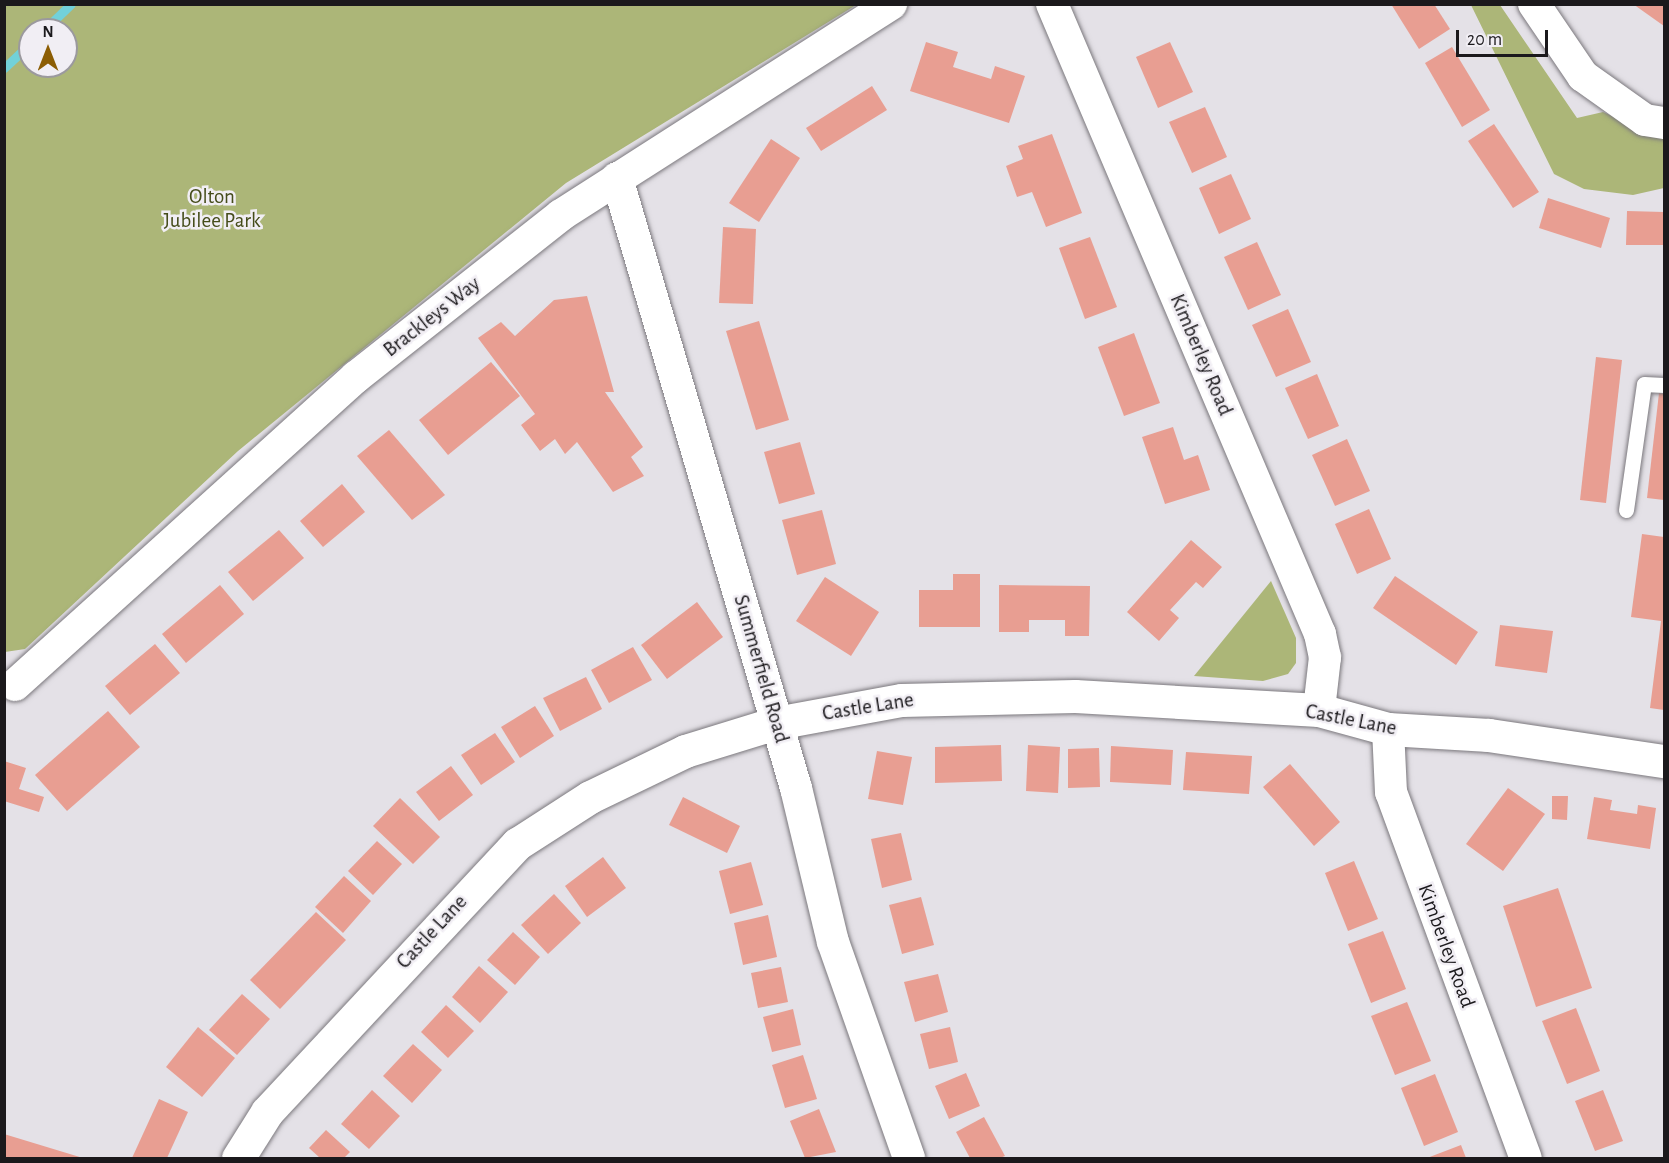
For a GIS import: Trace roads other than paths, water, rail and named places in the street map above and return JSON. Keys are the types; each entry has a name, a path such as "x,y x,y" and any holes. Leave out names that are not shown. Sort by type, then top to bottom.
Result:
{"street":[{"name":"Brackleys Way","path":"15,685 356,377 561,215 891,4"},
{"name":"Kimberley Road","path":"1053,4 1320,633 1325,657 1319,710"},
{"path":"1534,4 1583,76 1645,120 1665,123"},
{"name":"Summerfield Road","path":"618,178 776,723 833,942 909,1158"},
{"name":"Castle Lane","path":"238,1158 267,1112 517,844 590,797 685,751 776,723 901,700 998,694 1319,710 1388,729 1489,735 1665,761"},
{"name":"Kimberley Road","path":"1388,729 1391,792 1526,1158"}],"lane":[{"path":"1626,510 1644,384 1665,385"}],"waterway":[{"path":"56,18 71,4"},
{"path":"4,68 18,55"}],"park label":[{"name":"Olton Jubilee Park","path":"212,209"}]}
